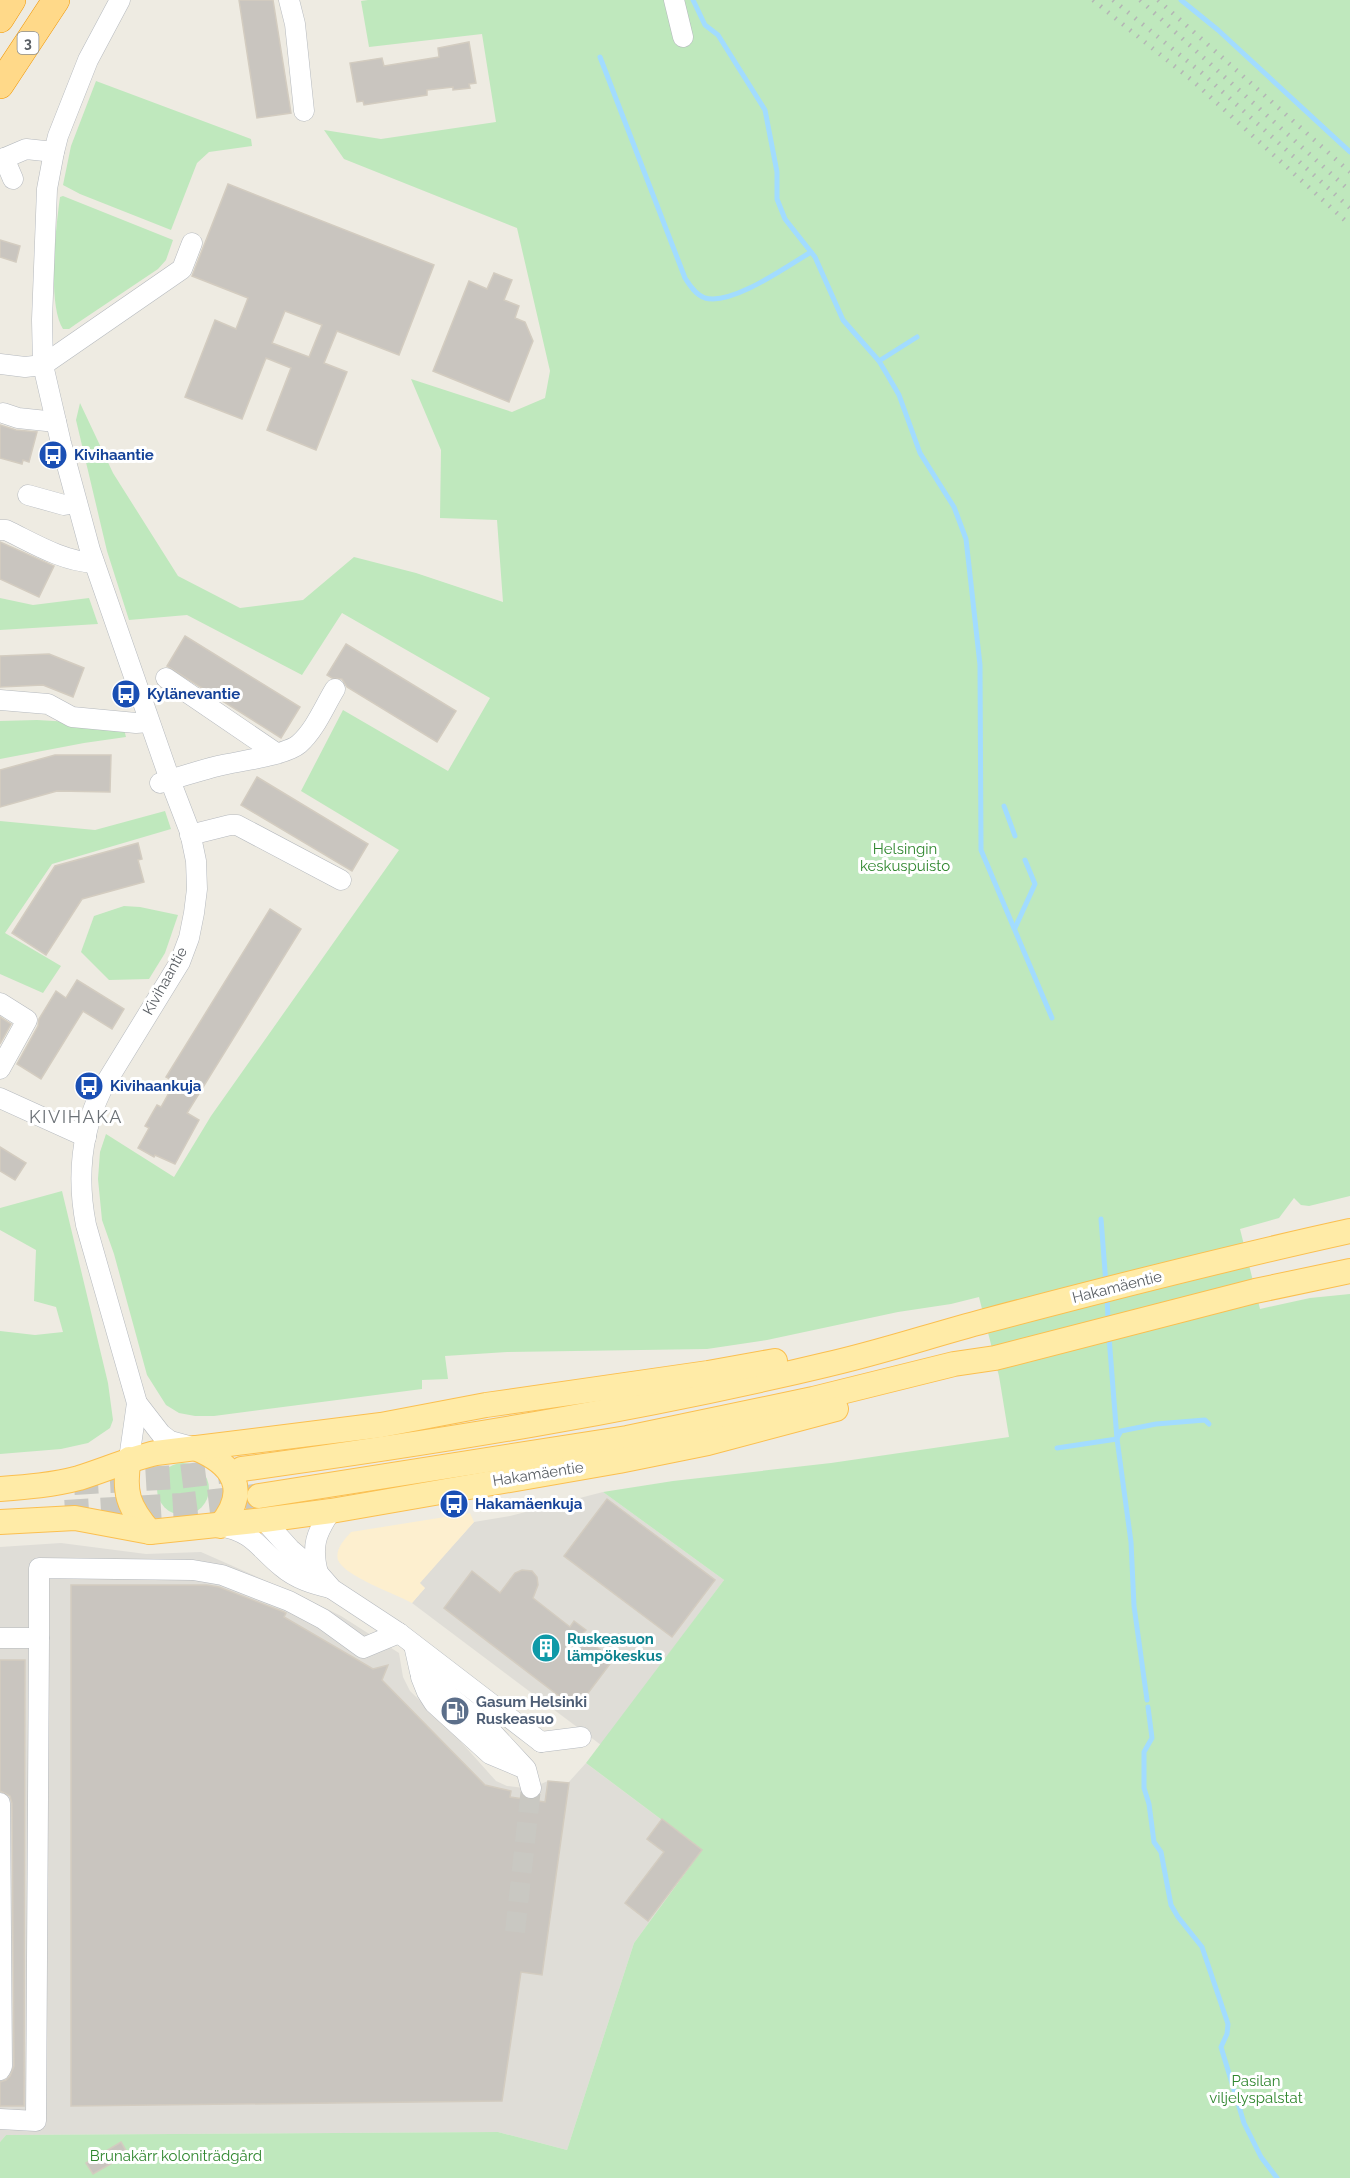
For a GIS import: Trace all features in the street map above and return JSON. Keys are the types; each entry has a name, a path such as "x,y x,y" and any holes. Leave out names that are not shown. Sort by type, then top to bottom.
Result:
{"highway":[{"name":"3","path":"0,19 12,0"},
{"name":"3","path":"0,85 56,0"}],"main road":[{"name":"Hakamäentie","path":"238,1474 624,1408 743,1384 830,1364 985,1321 1246,1254 1350,1231"},
{"name":"Hakamäentie","path":"259,1496 627,1438 813,1399 954,1364 995,1358 1256,1291 1350,1271"},
{"name":"Hakamäentie","path":"0,1490 53,1484 92,1474 129,1459 195,1448 381,1425 527,1398 708,1373 826,1351 885,1348"},
{"name":"Hakamäentie","path":"0,1522 75,1518 150,1532 220,1526 331,1511 619,1461 708,1443 953,1379 995,1358"},
{"path":"195,1448 210,1454 238,1474 264,1520"},
{"path":"129,1459 126,1486 128,1499 133,1510 150,1532"},
{"path":"220,1526 234,1505 238,1474"}],"street":[{"name":"Kivihaantie","path":"120,0 88,60 54,152 47,189 42,320 44,364 76,503 94,563 149,722 165,781 190,835 196,861 196,889 189,938 180,962 102,1089 93,1108 81,1169 82,1203 86,1225 137,1403 161,1434 170,1441 195,1448"},
{"path":"289,0 295,24 304,111"},
{"path":"674,0 683,38"},
{"path":"13,178 2,159 26,149 54,152"},
{"path":"0,364 25,367 44,364 182,268 192,243"},
{"path":"3,413 18,418 56,422"},
{"path":"28,495 64,505 76,503"},
{"path":"0,530 6,530 59,556 94,563"},
{"path":"166,678 276,753"},
{"path":"165,781 297,746 309,733 335,689"},
{"path":"0,700 48,704 72,717 136,723 149,722"},
{"path":"190,835 237,825 341,880"},
{"path":"0,1003 27,1020 0,1069"},
{"path":"0,1098 86,1137"},
{"path":"743,1384 748,1411"},
{"name":"Kivihaantie","path":"129,1459 137,1403"},
{"path":"318,1573 314,1559 315,1545 318,1534 331,1511"},
{"path":"264,1520 290,1549 318,1573 332,1589 406,1639 541,1742 581,1737"},
{"path":"220,1526 238,1530 250,1536 293,1575 332,1589"},
{"path":"0,2119 36,2121 39,1568 193,1569 222,1575 289,1601 323,1619 363,1648 406,1639"},
{"path":"0,1638 39,1638"},
{"path":"406,1639 420,1672 488,1728 529,1778 541,1742"},
{"path":"0,1803 2,2067 0,2070"}],"shaded area":[{"path":"603,1492 724,1580 601,1745 412,1603 425,1588 419,1583 474,1522 510,1516"},
{"path":"61,1543 146,1554 201,1552 303,1597 341,1616 399,1653 403,1677 410,1691 453,1733 496,1781 507,1786 524,1788 531,1788 548,1781 568,1783 586,1763 702,1850 634,1943 567,2150 498,2132 6,2135 0,2142 0,1547"}],"green space":[{"name":"Helsingin keskuspuisto","path":"1350,0 1350,1196 1309,1206 1301,1205 1294,1198 1279,1218 1240,1229 1260,1309 1310,1298 1350,1294 1350,2178 0,2178 0,2142 6,2135 498,2132 567,2150 634,1943 702,1850 586,1763 724,1580 603,1492 673,1481 831,1463 1009,1437 999,1376 979,1297 767,1340 707,1349 507,1352 445,1356 448,1379 422,1380 422,1389 214,1416 179,1413 166,1405 147,1375 114,1254 102,1220 98,1179 100,1152 106,1134 174,1177 211,1116 399,850 301,791 343,710 448,771 490,698 342,613 302,675 187,615 129,620 107,551 76,420 80,403 113,473 178,576 240,608 303,600 354,557 416,573 503,602 497,520 440,518 441,450 411,379 512,412 545,398 550,371 517,228 344,159 324,130 381,139 496,122 482,34 369,47 361,1"},
{"path":"96,81 251,139 252,146 209,152 197,163 171,230 80,194 63,185 71,146"},
{"path":"63,196 173,240 166,260 158,269 69,329 63,329 58,317 54,284 60,197"},
{"path":"0,598 33,605 89,598 98,624 0,630"},
{"path":"37,720 123,725 126,737 0,759 0,721"},
{"path":"165,811 171,829 52,864 5,933 61,966 43,993 0,974 0,821 95,830"},
{"path":"124,906 178,915 165,953 149,979 109,980 81,952 94,916"},
{"path":"62,1191 108,1383 113,1420 110,1428 88,1443 61,1449 0,1454 0,1331 35,1335 63,1332 56,1307 34,1301 36,1250 0,1230 0,1208"},
{"path":"178,1463 188,1463 197,1467 205,1475 209,1489 205,1503 197,1511 188,1515 178,1515 169,1511 161,1503 157,1494 157,1484 161,1475 169,1467"}],"sand":[{"path":"470,1513 474,1522 420,1583 425,1588 412,1603 360,1578 342,1566 338,1560 339,1548 351,1532"}],"building":[{"path":"239,0 273,0 291,113 257,118"},
{"path":"469,42 476,83 469,84 470,88 427,90 427,95 364,105 363,101 357,102 350,63 382,58 384,66 439,57 438,48"},
{"path":"228,184 434,265 399,355 337,331 324,363 347,372 316,450 267,430 291,368 266,358 242,419 185,397 215,320 236,329 248,298 192,276","holes":["285,311 322,325 309,357 272,343"]},
{"path":"0,240 20,246 16,262 0,257"},
{"path":"494,273 512,280 504,300 519,306 515,318 525,322 533,341 509,402 433,371 469,281 487,289"},
{"path":"0,425 16,430 37,432 29,462 23,460 22,464 0,458"},
{"path":"0,542 54,566 39,597 0,579"},
{"path":"185,636 300,707 281,738 167,666"},
{"path":"346,644 456,711 437,742 347,687 342,679 327,675"},
{"path":"49,654 84,668 73,697 43,685 0,687 0,656"},
{"path":"55,755 111,755 110,792 57,791 0,807 0,770"},
{"path":"257,777 368,844 352,871 241,805"},
{"path":"138,843 142,859 138,860 144,882 82,899 46,955 12,933 55,866"},
{"path":"270,909 301,929 187,1113 199,1120 175,1164 155,1155 154,1157 138,1148 149,1128 145,1126 157,1105 161,1107 175,1082 166,1077"},
{"path":"77,980 124,1009 112,1029 83,1011 41,1079 17,1064 38,1026 39,1019 56,991 66,998"},
{"path":"0,1017 11,1024 0,1044"},
{"path":"0,1147 26,1163 15,1180 0,1171"},
{"path":"607,1499 715,1580 672,1637 564,1556"},
{"name":"Ruskeasuon lämpökeskus","path":"522,1570 532,1571 537,1577 538,1585 533,1598 570,1627 574,1621 586,1630 581,1635 613,1660 576,1709 444,1608 472,1571 500,1593 515,1573"},
{"path":"71,1585 207,1585 219,1587 284,1612 286,1613 284,1617 373,1669 388,1665 382,1680 485,1785 511,1791 510,1797 545,1802 548,1781 569,1783 542,1975 521,1972 502,2101 71,2106"},
{"path":"0,1660 25,1660 24,2106 0,2106 0,2082 10,2076 14,2066 12,1803 10,1796 0,1791"},
{"path":"662,1819 702,1850 648,1921 625,1903 664,1852 647,1839"},
{"path":"121,2142 128,2154 93,2174 86,2163"}],"waterway":[{"path":"693,0 705,25 718,35 765,110 777,172 777,199 785,219 815,257 843,320 879,361 899,395 920,453 954,507 966,539 980,665 981,850 1052,1018"},
{"path":"1181,0 1218,30 1350,152"},
{"path":"600,57 685,278 696,292 705,298 716,299 730,296 774,275 811,252"},
{"path":"879,361 917,337"},
{"path":"1004,806 1015,836"},
{"path":"1015,928 1035,884 1025,860"},
{"path":"1101,1219 1106,1284"},
{"path":"1107,1296 1108,1319"},
{"path":"1109,1337 1117,1439"},
{"path":"1117,1438 1121,1431 1156,1424 1205,1420 1209,1424"},
{"path":"1057,1448 1117,1439 1131,1542 1134,1606 1147,1700"},
{"path":"1148,1707 1152,1738 1144,1752 1144,1788 1149,1804 1154,1842 1161,1852 1171,1905 1202,1947 1228,2024 1227,2034 1221,2047 1244,2123 1261,2157 1277,2178"}],"tunnel":[{"path":"74,1483 177,1477 242,1469"},
{"path":"65,1512 182,1505 255,1496"},
{"path":"515,1932 531,1788"}],"railway":[{"path":"1093,0 1194,82 1350,225"},
{"path":"1113,0 1202,73 1350,208"},
{"path":"1140,0 1350,191"},
{"path":"1158,0 1350,172"}],"place":[{"name":"Kivihaantie","path":"53,455"},
{"name":"Kylänevantie","path":"126,694"},
{"name":"Kivihaankuja","path":"89,1086"},
{"name":"Hakamäenkuja","path":"454,1504"},
{"name":"Ruskeasuon lämpökeskus","path":"546,1648"},
{"name":"Gasum Helsinki Ruskeasuo","path":"455,1711"}],"district":[{"name":"KIVIHAKA","path":"76,1117"}],"park label":[{"name":"Pasilan viljelyspalstat","path":"1256,2090"},
{"name":"Brunakärr koloniträdgård","path":"176,2156"}]}
